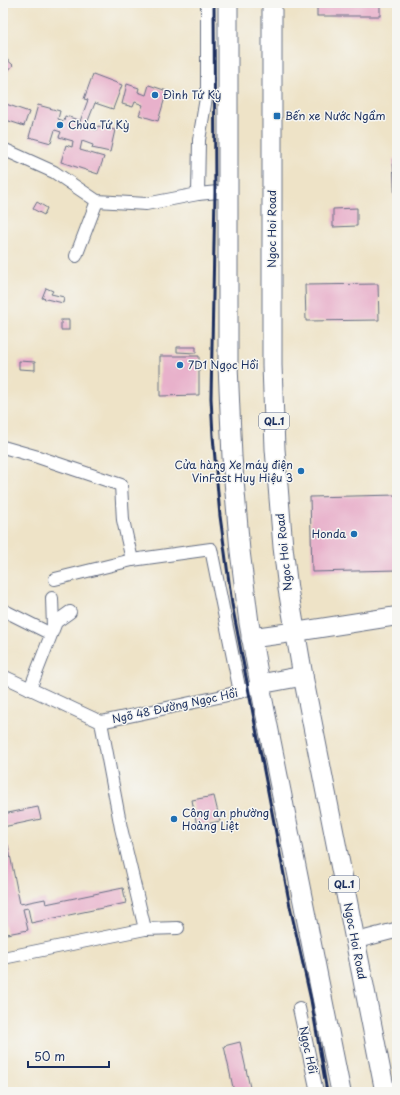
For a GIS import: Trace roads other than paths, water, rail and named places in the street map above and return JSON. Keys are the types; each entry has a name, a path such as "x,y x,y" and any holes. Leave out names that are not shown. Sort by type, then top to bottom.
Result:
{"highway":[{"path":"228,3 228,365 232,456 240,551 251,638 341,1092"},
{"name":"Ngoc Hoi Road","path":"272,3 272,350 275,442 283,548 288,589 303,676 385,1092"},
{"path":"251,638 295,632"},
{"path":"260,684 303,676"}],"main road":[{"path":"295,632 397,616"}],"street":[{"path":"198,194 199,140 207,92 207,3"},
{"path":"3,149 54,172 97,201 146,204 198,194 228,191"},
{"path":"76,256 97,201"},
{"path":"3,447 38,457 121,485 122,520 132,560"},
{"path":"56,579 132,560 211,548 240,692"},
{"path":"30,689 53,628 52,598"},
{"path":"3,612 53,628"},
{"path":"53,628 70,612"},
{"name":"Ngõ 48 Đường Ngọc Hồi","path":"3,676 101,722 240,692 260,684"},
{"path":"101,722 121,828 145,929"},
{"path":"3,958 145,929 178,928"},
{"path":"355,940 397,930"},
{"name":"Ngọc Hồi","path":"299,1008 317,1092"}],"railway":[{"path":"214,3 215,192 211,398 220,516 232,604 290,906 311,1000 327,1092"}],"place":[{"name":"Đình Tứ Kỳ","path":"155,95"},
{"name":"Bến xe Nước Ngầm","path":"277,116"},
{"name":"Chùa Tứ Kỳ","path":"60,125"},
{"name":"7D1 Ngọc Hồi","path":"180,365"},
{"name":"Cửa hàng Xe máy điện VinFast Huy Hiệu 3","path":"301,471"},
{"name":"Honda","path":"354,534"},
{"name":"Công an phường Hoàng Liệt","path":"174,819"}]}
